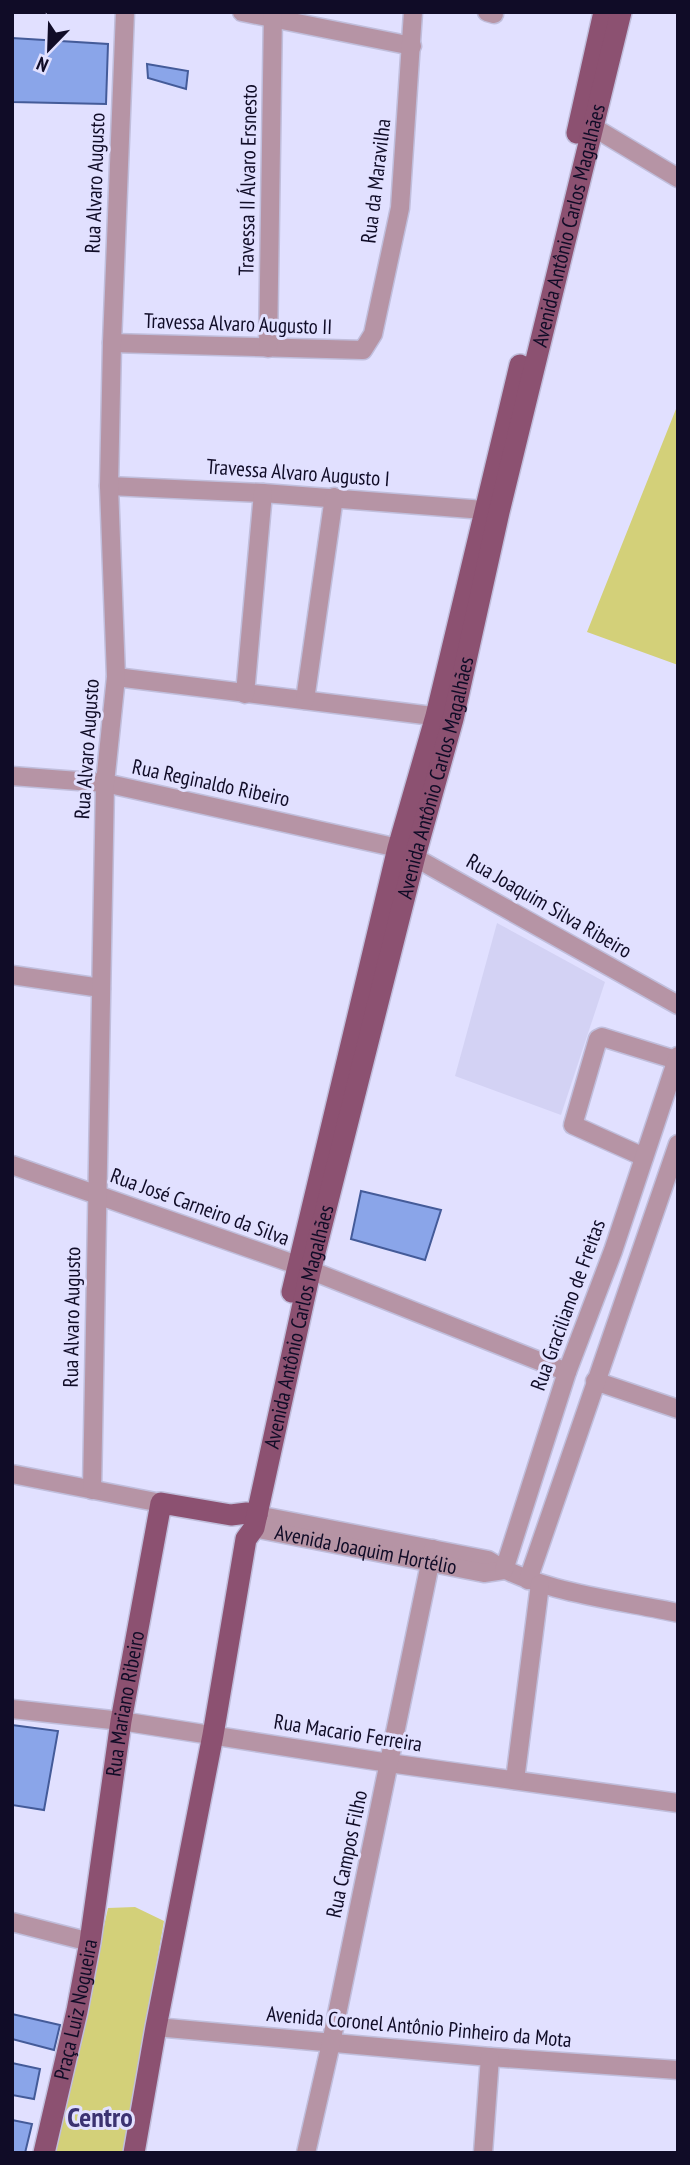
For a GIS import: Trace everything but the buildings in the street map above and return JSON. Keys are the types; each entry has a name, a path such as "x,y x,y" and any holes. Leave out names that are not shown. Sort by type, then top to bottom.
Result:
{"main road":[{"name":"Avenida Antônio Carlos Magalhães","path":"591,121 604,12"},
{"name":"Avenida Antônio Carlos Magalhães","path":"156,2027 213,1735 247,1523 304,1269 406,852 444,717 491,510 621,12"},
{"name":"Avenida Joaquim Hortélio","path":"161,1503 247,1523"},
{"name":"Rua Mariano Ribeiro","path":"96,1905 121,1721 161,1503"},
{"name":"Praça Luiz Nogueira","path":"44,2153 77,2011 96,1905"},
{"path":"134,2153 156,2027"}],"street":[{"name":"Rua Alvaro Augusto","path":"92,1490 105,783 116,677 109,485 125,12"},
{"path":"242,12 273,15 412,46"},
{"name":"Rua da Maravilha","path":"363,350 373,334 400,208 413,12"},
{"name":"Travessa II Álvaro Ersnesto","path":"268,348 273,15"},
{"path":"591,121 678,164"},
{"path":"591,121 678,178"},
{"name":"Travessa Alvaro Augusto II","path":"112,343 363,350"},
{"name":"Travessa Alvaro Augusto I","path":"109,485 334,497 491,510"},
{"path":"245,694 263,493"},
{"path":"305,700 334,497"},
{"path":"116,677 444,717"},
{"name":"Rua Reginaldo Ribeiro","path":"12,776 105,783 406,852"},
{"name":"Rua Joaquim Silva Ribeiro","path":"406,852 678,1005"},
{"path":"12,975 101,988"},
{"path":"644,1157 573,1125 598,1039 602,1037 677,1058"},
{"name":"Rua Graciliano de Freitas","path":"504,1570 567,1372 613,1251 677,1058"},
{"path":"515,1780 534,1582 595,1381 678,1144"},
{"name":"Rua José Carneiro da Silva","path":"12,1166 304,1269 567,1372"},
{"path":"595,1381 678,1409"},
{"name":"Avenida Joaquim Hortélio","path":"12,1474 161,1503"},
{"name":"Avenida Joaquim Hortélio","path":"247,1523 432,1556 484,1573 504,1570 534,1582 678,1612"},
{"name":"Rua Campos Filho","path":"306,2153 432,1556"},
{"name":"Rua Macario Ferreira","path":"12,1709 121,1721 390,1763 678,1802"},
{"path":"12,1922 90,1942"},
{"name":"Avenida Coronel Antônio Pinheiro da Mota","path":"156,2027 678,2070"},
{"path":"483,2153 490,2056"}],"shaded area":[{"path":"678,404 678,665 587,632"},
{"path":"497,923 605,982 561,1115 455,1076"},
{"path":"135,1907 164,1921 124,2153 54,2153 108,1908"}],"district":[{"name":"Centro","path":"100,2117"}]}
